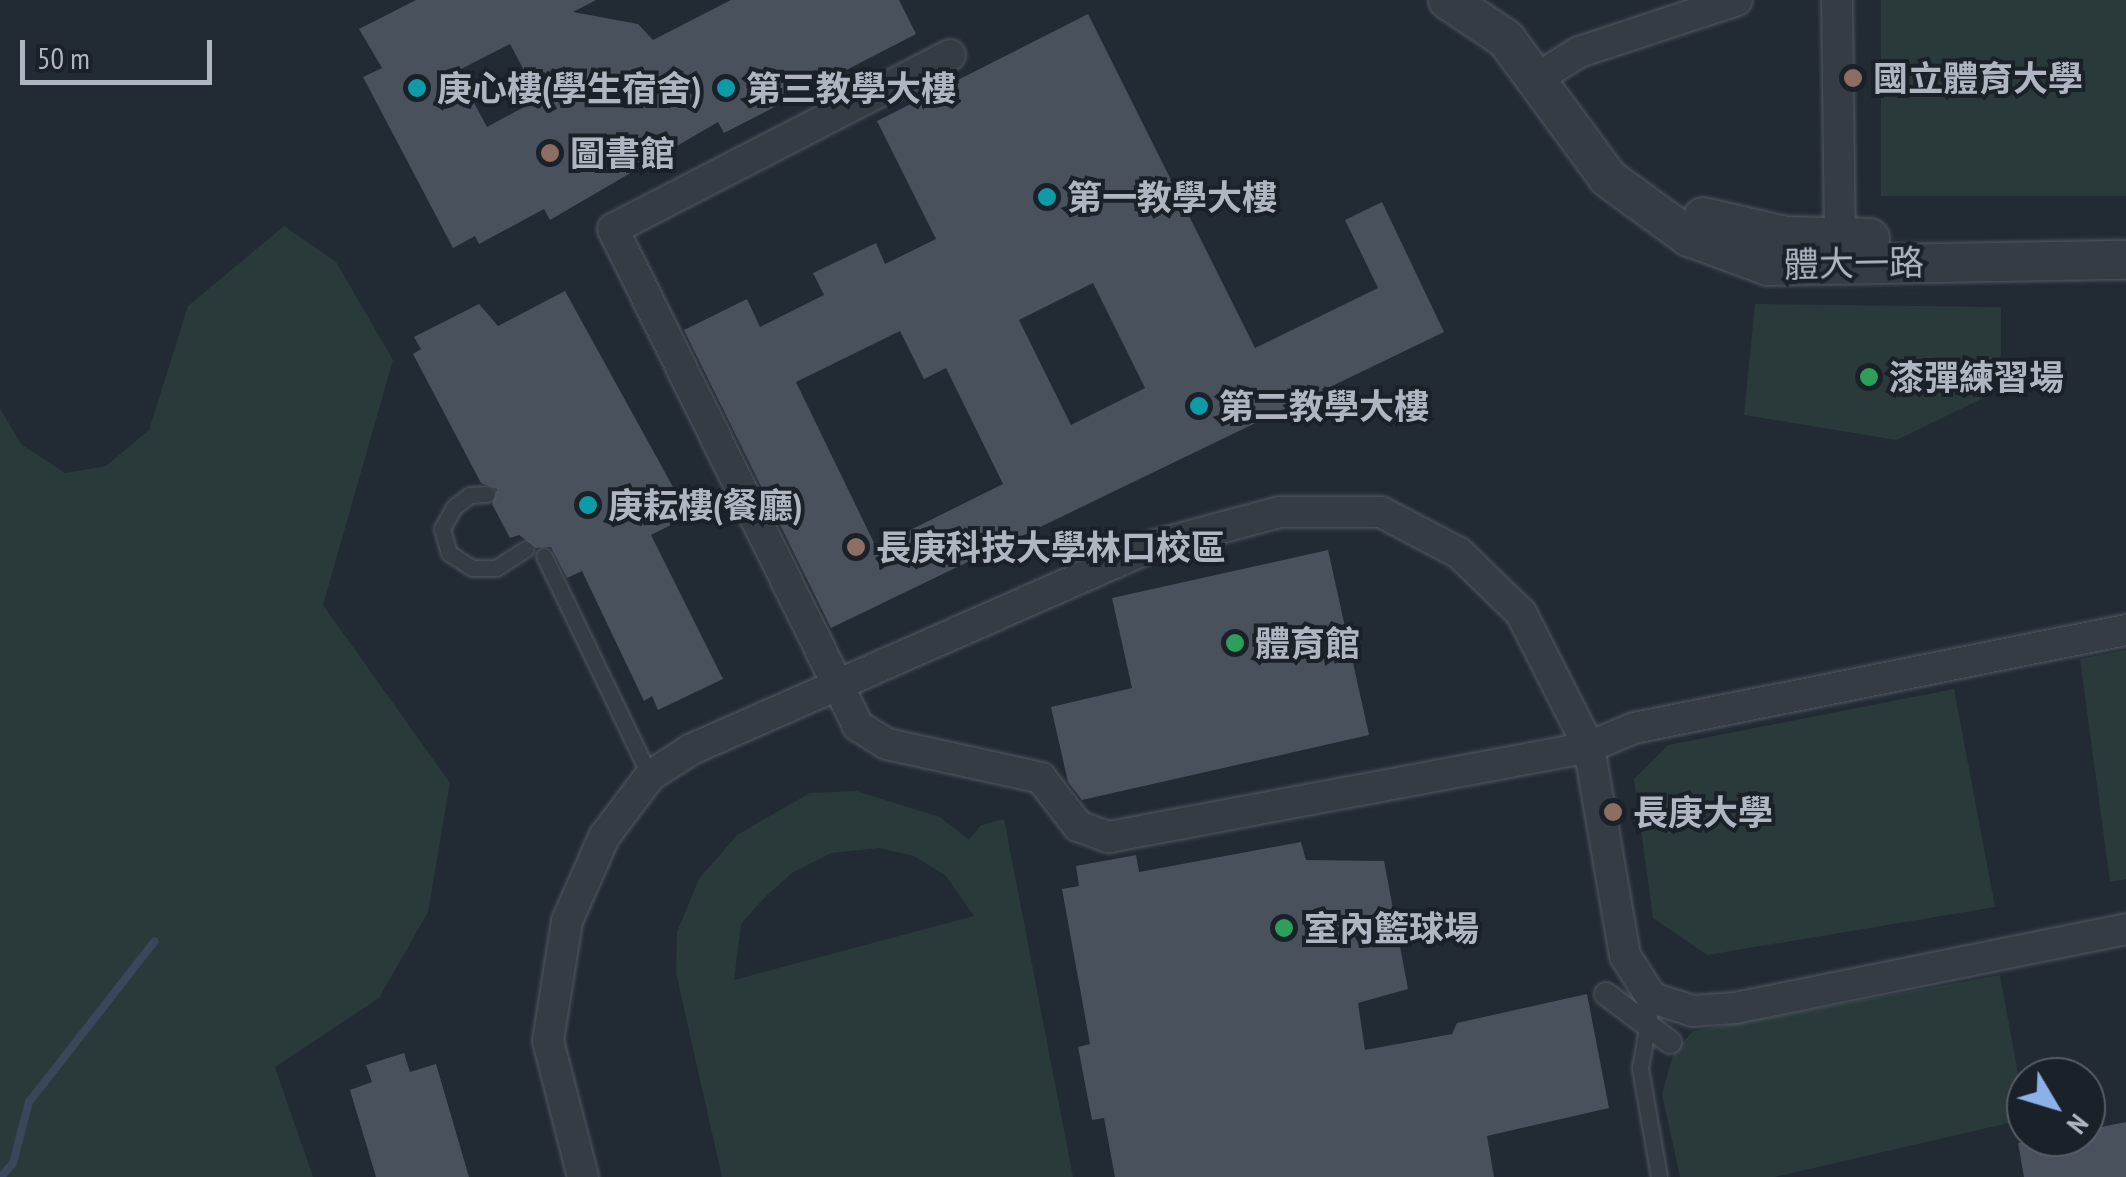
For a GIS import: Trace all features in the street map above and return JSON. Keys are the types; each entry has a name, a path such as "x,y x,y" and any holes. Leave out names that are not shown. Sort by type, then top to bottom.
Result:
{"street":[{"name":"體大一路","path":"1448,0 1548,71"},
{"name":"體大一路","path":"1484,0 1519,24 1548,71 1629,166 1705,218 1840,250 2126,260"},
{"path":"1548,71 1579,52 1738,0"},
{"path":"1837,0 1840,250"},
{"path":"950,55 612,229 858,726 887,744 1041,778 1078,826 1109,837 1589,747 1634,728 2126,630"},
{"name":"體大一路","path":"1840,250 2126,236"},
{"path":"584,1177 548,1041 564,938 604,837 650,776 692,749 1152,546 1280,512 1380,512 1459,554 1521,613 1589,747 1625,956 1652,998 1694,1012 1736,1008 2126,929"},
{"path":"1606,994 1670,1042"}],"lane":[{"path":"487,494 470,495 454,507 442,529 449,553 472,568 496,568 525,549"},
{"path":"544,556 650,776"},
{"path":"1652,998 1640,1068 1659,1177"}],"shaded area":[{"path":"1881,0 2126,0 2126,196 1881,196"},
{"path":"284,226 336,262 393,360 323,605 450,783 428,912 379,998 275,1067 313,1177 0,1177 0,409 22,445 65,473 106,466 149,430 188,306"},
{"name":"漆彈練習場","path":"1755,304 2001,307 2001,355 1981,399 1897,440 1744,415"},
{"path":"2126,650 2126,879 2110,882 2080,659"},
{"path":"1954,689 1995,907 1707,955 1653,918 1634,779 1668,745"},
{"path":"856,791 940,817 969,840 981,825 1004,819 1073,1177 722,1177 676,973 677,932 699,879 737,835 810,793","holes":["879,848 914,856 946,876 974,916 734,980 741,924 792,873 831,853"]},
{"path":"2000,975 2015,1057 2006,1057 2006,1124 1775,1177 1680,1177 1662,1094 1674,1052 1693,1031"}],"building":[{"path":"416,0 596,0 573,12 638,24 653,40 731,0 899,0 916,34 724,133 718,122 550,220 544,209 479,244 475,236 453,248 363,77 382,68 359,29","holes":["510,44 539,99 487,127 457,71"]},
{"name":"第二教學大樓","path":"1088,14 1255,348 1378,288 1345,220 1382,202 1444,332 831,628 684,330 747,299 760,327 824,295 813,273 876,243 885,264 936,239 877,121","holes":["1093,283 1145,388 1071,425 1019,320","900,331 924,379 946,368 1003,484 876,547 796,382"]},
{"name":"庚耘樓(餐廳)","path":"565,291 689,516 651,535 723,679 658,710 652,696 644,701 582,571 567,578 551,547 536,548 519,535 510,538 492,504 497,489 481,483 413,354 421,349 414,337 479,304 498,326"},
{"name":"體育館","path":"1328,550 1369,735 1082,800 1068,782 1051,707 1132,688 1112,598"},
{"path":"1301,842 1306,860 1384,861 1408,989 1358,1003 1365,1050 1452,1034 1457,1023 1587,994 1609,1108 1487,1136 1494,1177 1115,1177 1104,1118 1092,1120 1078,1047 1090,1044 1062,889 1079,886 1076,866 1136,855 1139,872"},
{"path":"404,1053 410,1072 436,1064 469,1177 376,1177 350,1090 372,1082 366,1065"},
{"path":"2126,1122 2126,1177 2024,1177 2020,1157 2106,1157 2106,1126"}],"waterway":[{"path":"1,1177 13,1163 29,1102 155,941"}],"place":[{"name":"國立體育大學","path":"1853,78"},
{"name":"庚心樓(學生宿舍)","path":"417,88"},
{"name":"第三教學大樓","path":"726,88"},
{"name":"圖書館","path":"550,153"},
{"name":"第一教學大樓","path":"1047,197"},
{"name":"漆彈練習場","path":"1869,377"},
{"name":"第二教學大樓","path":"1199,406"},
{"name":"庚耘樓(餐廳)","path":"588,505"},
{"name":"長庚科技大學林口校區","path":"856,547"},
{"name":"體育館","path":"1235,643"},
{"name":"長庚大學","path":"1613,812"},
{"name":"室內籃球場","path":"1284,928"}]}
